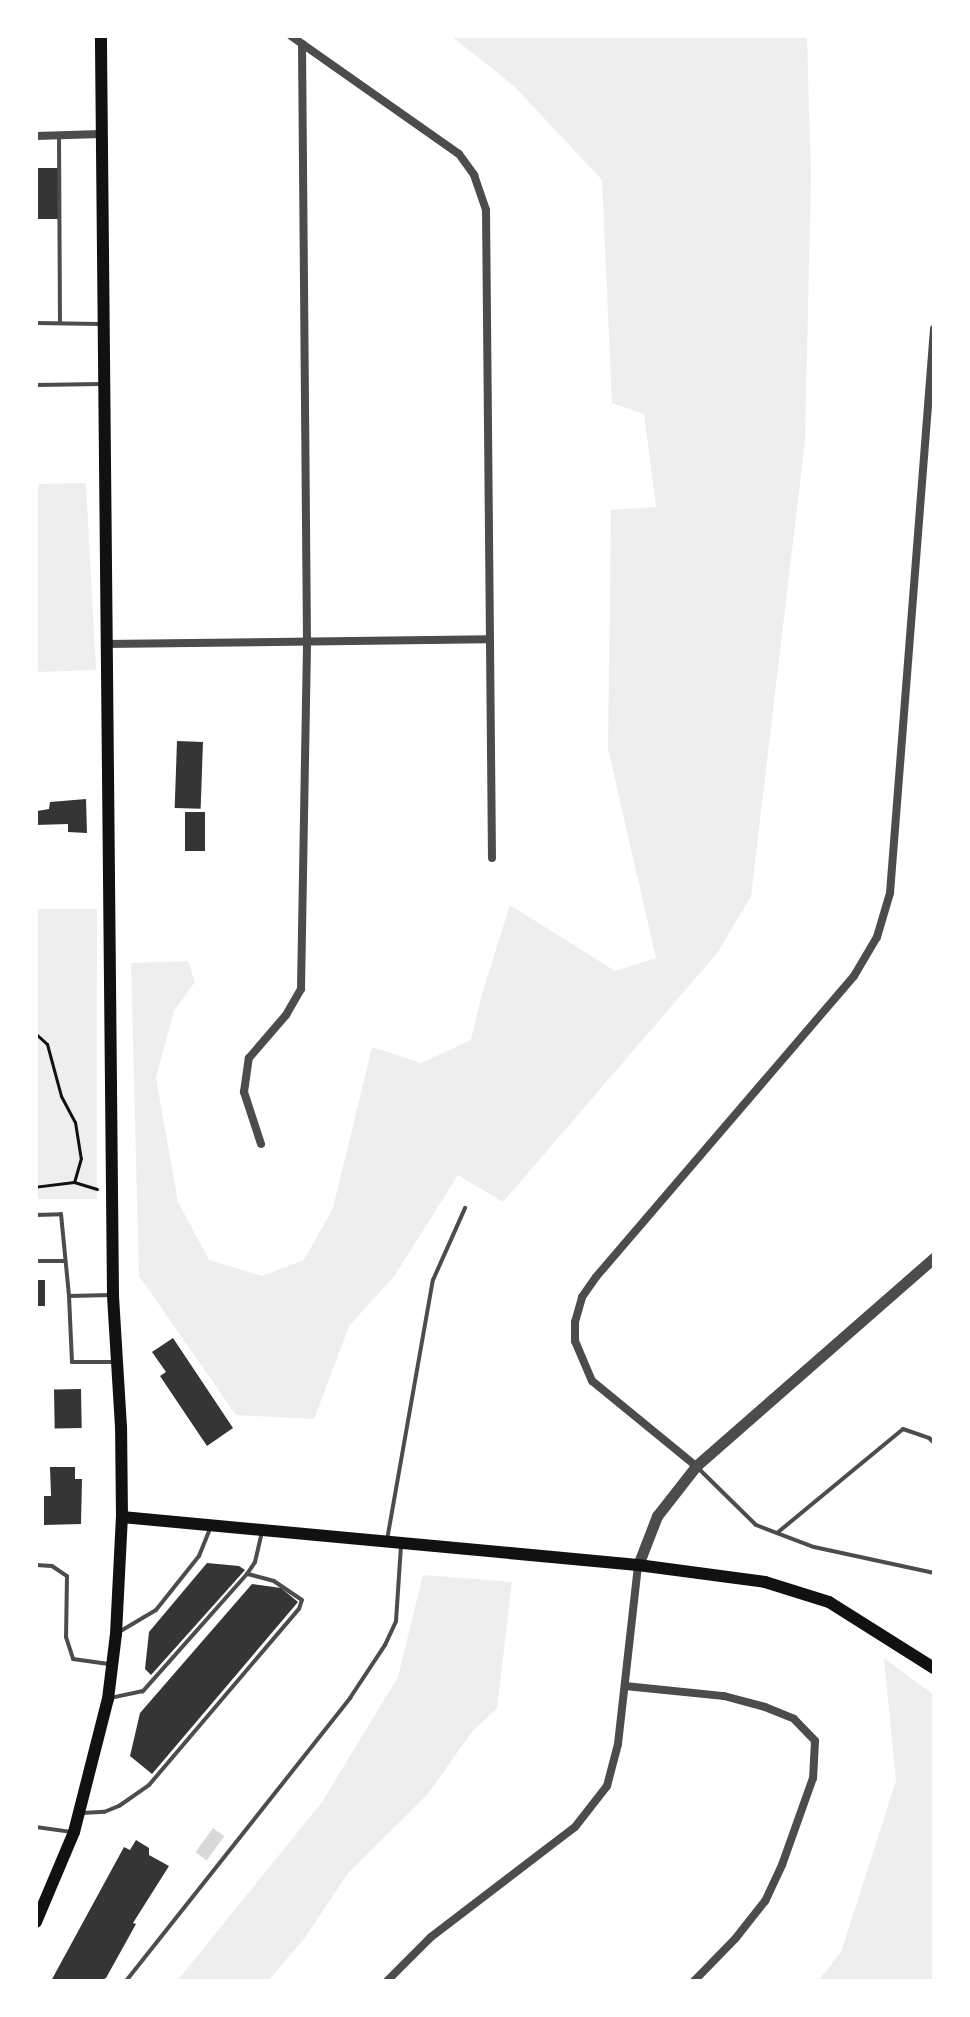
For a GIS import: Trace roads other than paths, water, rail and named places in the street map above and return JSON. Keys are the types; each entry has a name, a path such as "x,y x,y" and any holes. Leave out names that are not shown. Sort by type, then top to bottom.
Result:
{"main road":[{"path":"36,1922 74,1832 108,1699 116,1634 122,1517 121,1427 113,1295 104,644 101,36"},
{"path":"122,1517 638,1565 765,1582 809,1594 847,1611 934,1668"}],"street":[{"path":"291,36 459,154 474,175 486,210 492,858"},
{"path":"261,1144 244,1092 249,1058 286,1015 301,989 307,642 302,44"},
{"path":"36,136 101,134"},
{"path":"696,1466 592,1381 575,1341 575,1322 582,1297 596,1277 854,976 877,937 890,893 934,329"},
{"path":"104,644 488,639"},
{"path":"387,1981 431,1937 575,1827 607,1786 618,1744 638,1565 657,1516 696,1466 934,1258"},
{"path":"625,1686 724,1696 765,1707 794,1719 815,1741 813,1778 782,1865 765,1901 735,1939 694,1981"}],"lane":[{"path":"59,136 60,323"},
{"path":"36,323 103,324"},
{"path":"36,385 103,384"},
{"path":"386,1542 433,1280 465,1208"},
{"path":"36,1215 61,1214 72,1362 115,1362"},
{"path":"36,1261 64,1261"},
{"path":"69,1296 113,1295"},
{"path":"777,1533 903,1429 929,1438 934,1443"},
{"path":"696,1466 756,1525 869,1561 934,1573"},
{"path":"116,1634 156,1610 199,1556 212,1525"},
{"path":"108,1699 143,1691 247,1574 255,1562 263,1531"},
{"path":"126,1981 350,1698 385,1645 396,1621 401,1543"},
{"path":"36,1565 52,1566 67,1576 66,1637 73,1659 112,1665"},
{"path":"80,1813 104,1812 119,1806 149,1785 299,1609 302,1603 300,1597 274,1581 247,1574"},
{"path":"36,1827 74,1832"}]}
